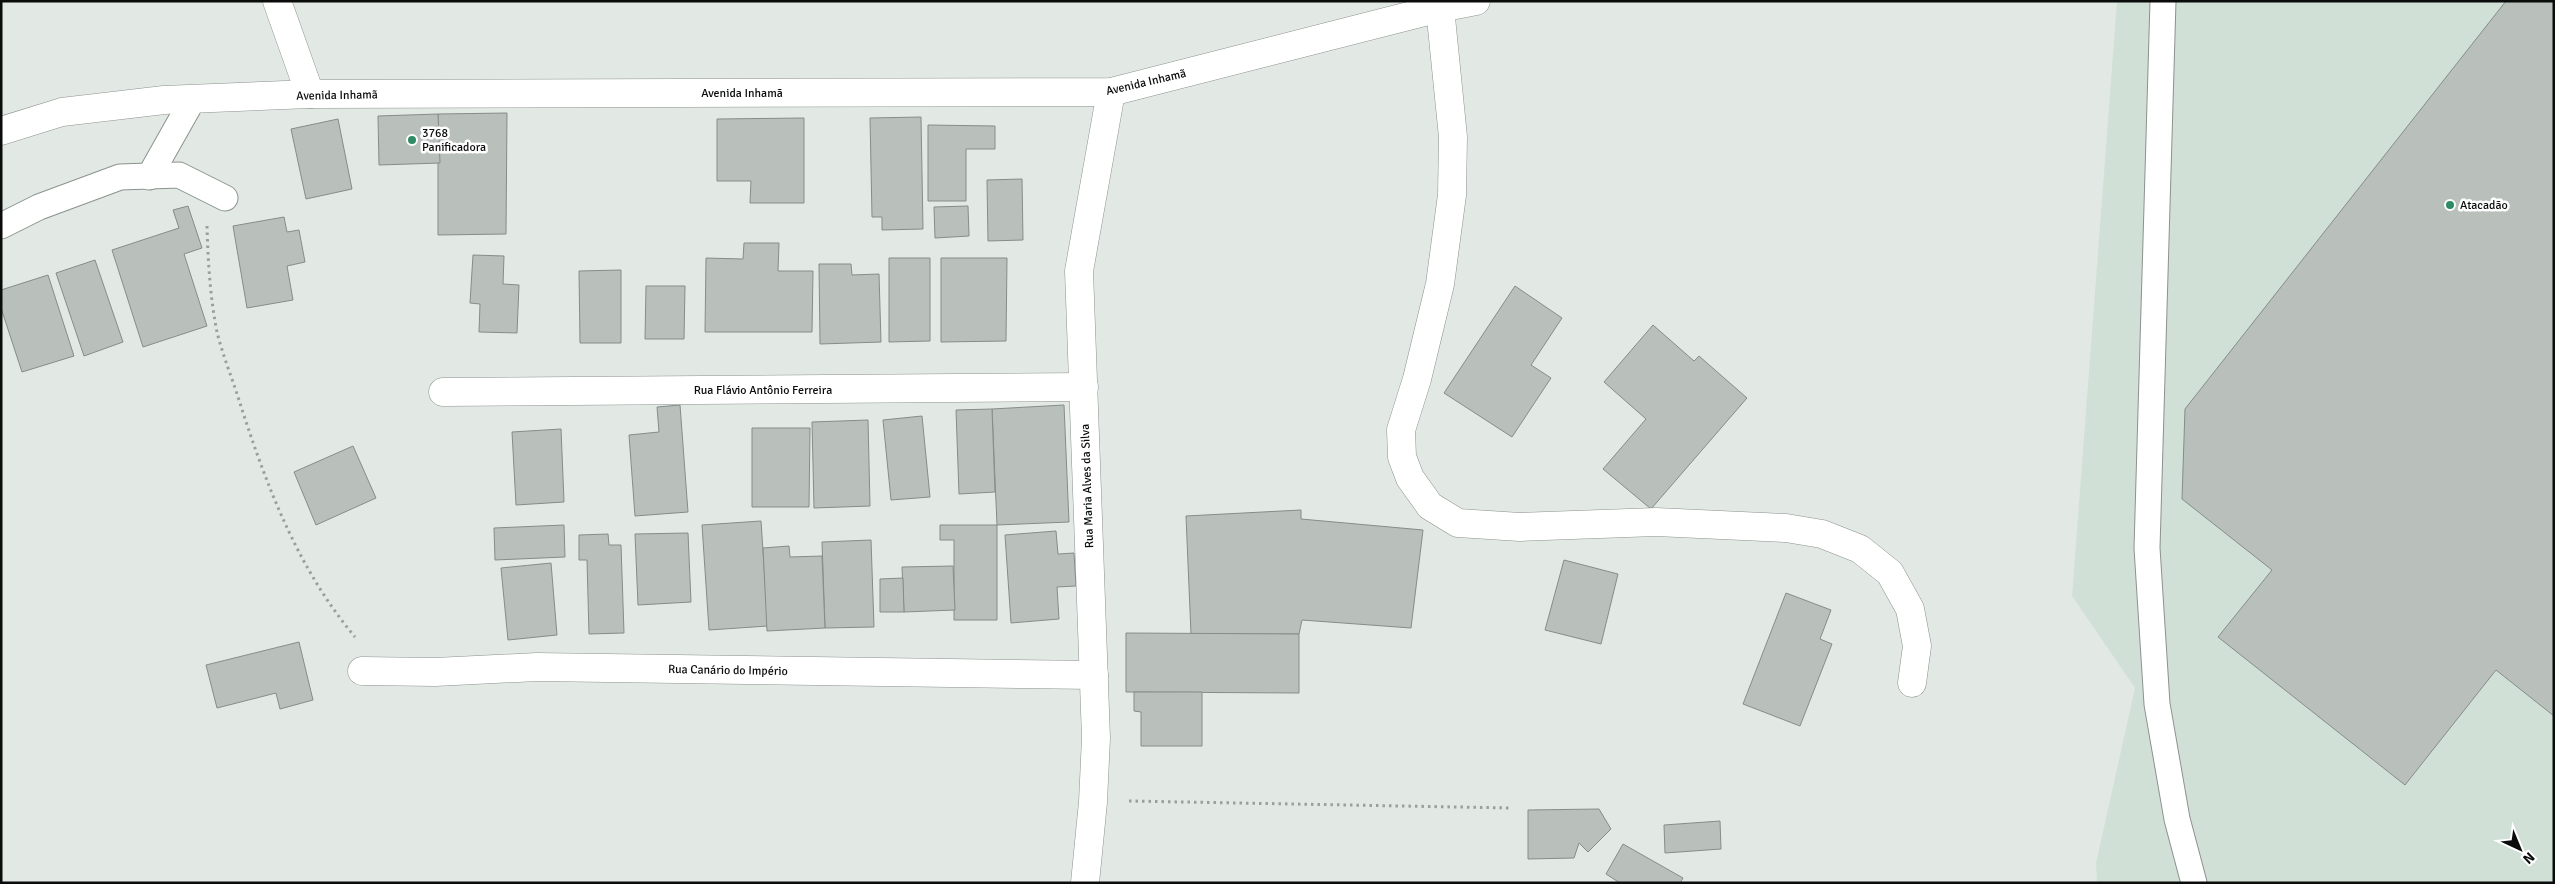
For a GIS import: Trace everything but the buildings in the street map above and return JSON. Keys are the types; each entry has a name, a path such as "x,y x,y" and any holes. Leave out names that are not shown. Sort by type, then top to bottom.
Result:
{"street":[{"path":"277,1 310,94"},
{"name":"Avenida Inhamã","path":"1,131 62,112 164,100 310,94 1111,92 1440,8 1476,1"},
{"path":"1440,8 1453,137 1452,195 1440,284 1417,379 1402,430 1402,457 1410,478 1430,506 1458,523 1520,527 1656,522 1786,528 1822,534 1853,546 1890,573 1910,609 1917,646 1912,683"},
{"name":"Rua Maria Alves da Silva","path":"1085,883 1093,802 1096,738 1079,271 1111,92"},
{"name":"Rua Flávio Antônio Ferreira","path":"443,392 1084,387"},
{"name":"Rua Canário do Império","path":"373,671 537,668 1094,675"}],"lane":[{"path":"2163,1 2147,548 2157,704 2177,819 2194,883"},
{"path":"150,177 193,99"},
{"path":"1,226 39,207 120,177 179,176 215,193"}],"path":[{"path":"215,193 208,258 218,332 245,420 290,538 333,611 373,671"},
{"path":"1093,802 1168,801 1511,808"}],"shaded area":[{"path":"2117,1 2554,1 2554,883 2097,883 2096,863 2135,688 2072,596"}],"place":[{"name":"3768 Panificadora","path":"412,140"},
{"name":"Atacadão","path":"2450,205"}]}
